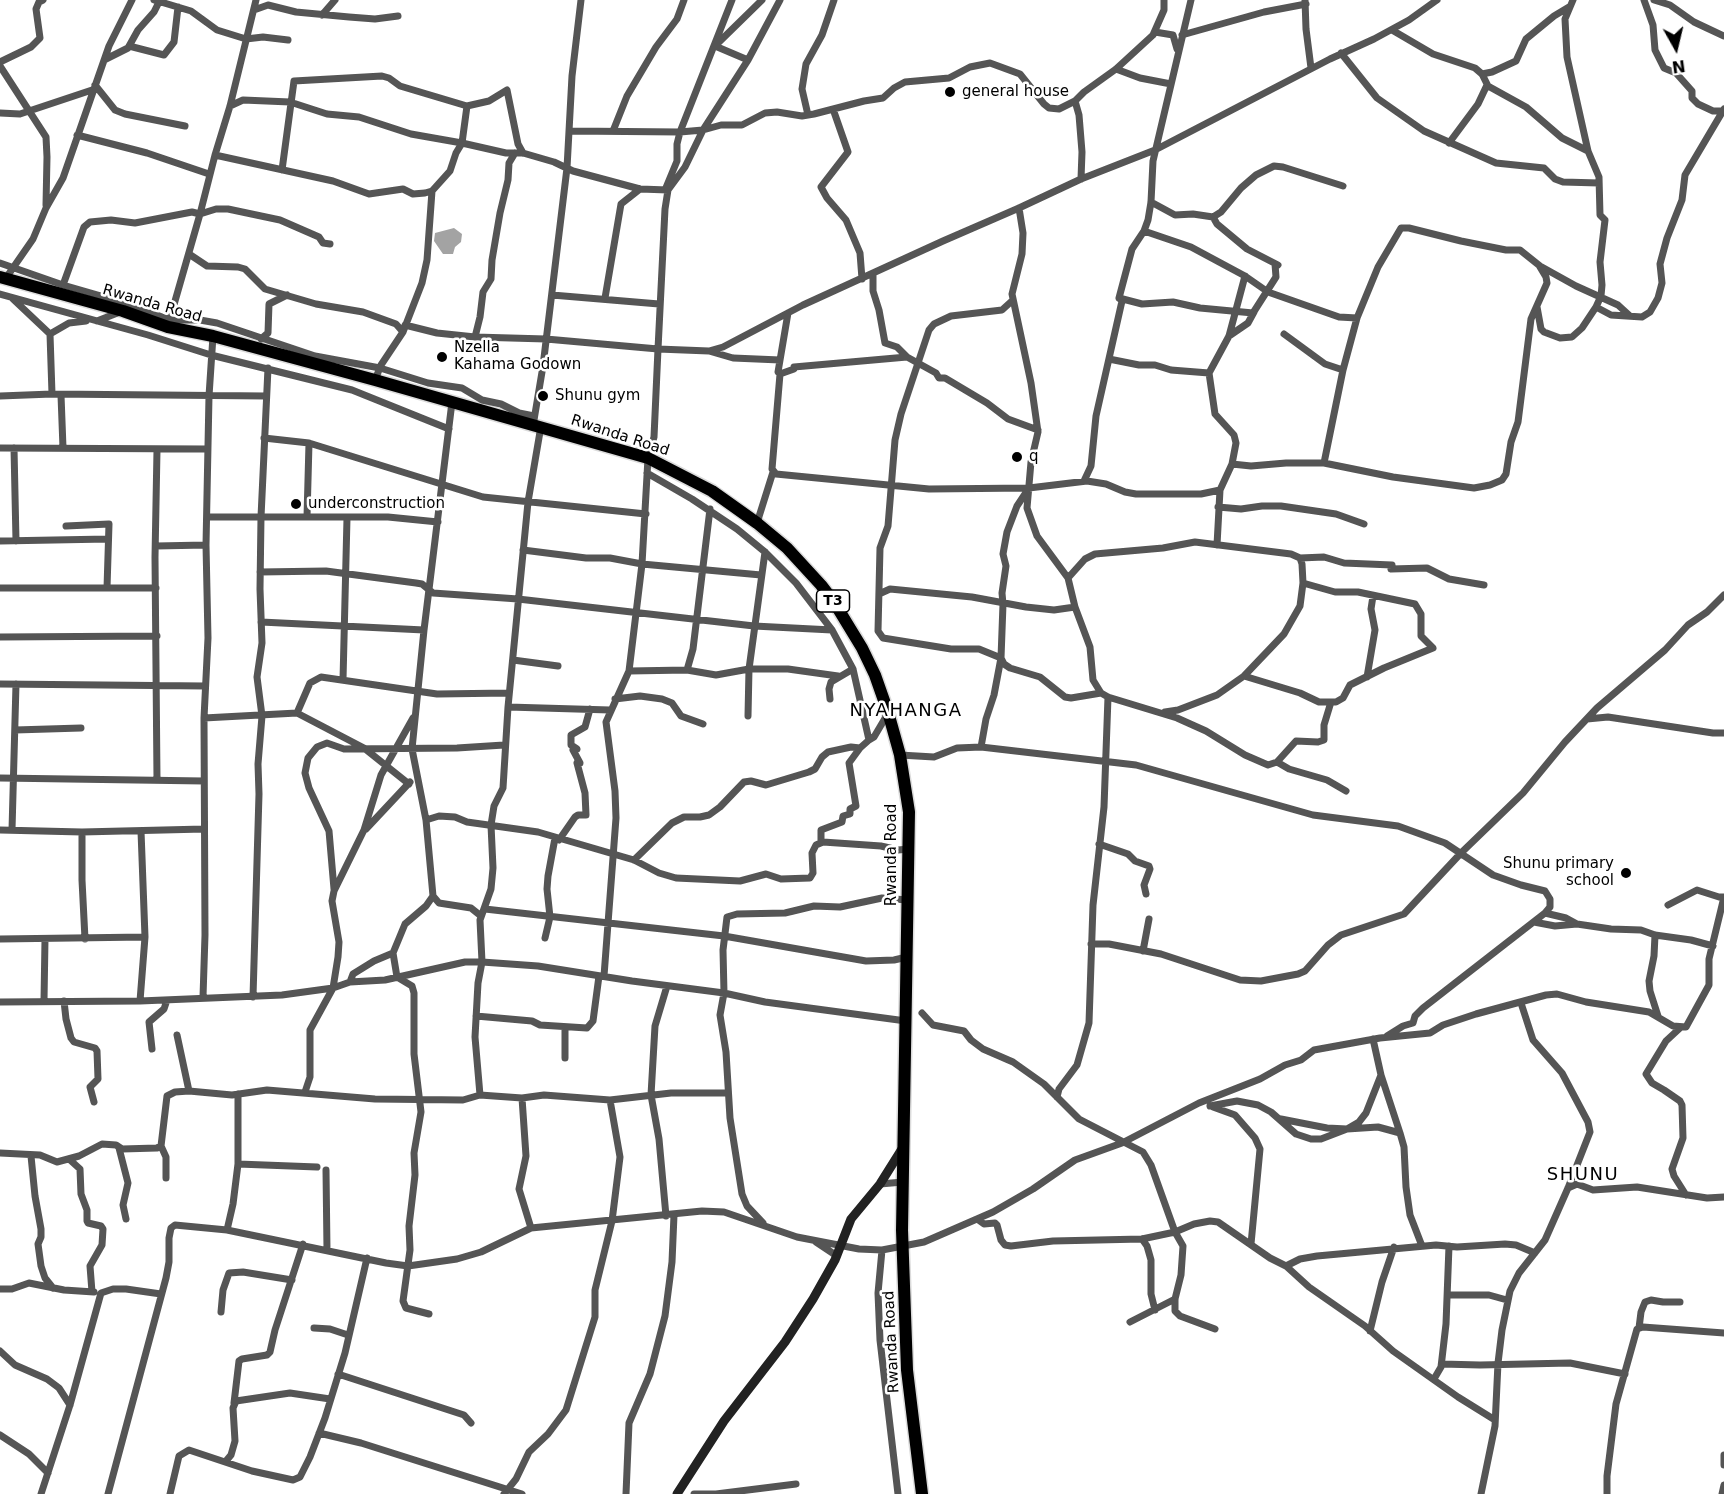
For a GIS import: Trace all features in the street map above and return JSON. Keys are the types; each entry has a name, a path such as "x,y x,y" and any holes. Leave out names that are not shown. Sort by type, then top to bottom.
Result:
{"highway":[{"name":"Rwanda Road","path":"3,277 213,336 377,374 455,403 536,422 648,458 712,491 757,523 787,548 834,602 862,648 888,712 900,755 909,812 903,1246 907,1370 922,1494"}],"street":[{"path":"44,0 39,2 36,9 40,38 31,47 0,64 46,137 46,208"},
{"path":"3,277 33,239 46,208 63,178 112,38 132,0"},
{"path":"169,324 209,174 230,106 256,0"},
{"path":"322,15 335,0"},
{"path":"480,1095 476,1058 476,1016 482,962 481,916 491,889 493,868 491,825 494,806 503,788 504,745 518,598 536,422 567,168 572,76 581,0"},
{"path":"613,131 627,96 656,47 677,20 684,0"},
{"path":"476,1016 532,1020 538,1025 565,1027 586,1028 592,1024 602,976 609,923 614,854 615,791 606,722 629,671 642,564 648,458 654,437 659,304 667,190 677,161 680,132 732,0"},
{"path":"715,46 762,0"},
{"path":"667,190 685,168 703,130 748,60 780,0"},
{"path":"808,115 802,88 806,64 822,35 834,0"},
{"path":"570,131 680,132 717,126 742,125 765,113 808,115 883,98 905,82 949,78 970,68 990,63 1020,74 1049,108 1062,108 1075,101 1116,69 1155,33 1164,10 1164,0"},
{"path":"1084,481 1091,466 1096,416 1122,301 1119,298 1132,249 1149,220 1155,150 1191,0"},
{"path":"709,351 723,347 788,313 943,241 1081,179 1155,150 1311,68 1392,30 1437,0"},
{"path":"1644,0 1653,25 1655,50 1664,68 1676,73 1692,91 1692,98 1698,104 1713,111 1724,110"},
{"path":"1654,0 1677,8 1694,22 1724,36"},
{"path":"106,59 129,46 138,30 154,12 156,1 194,13 217,30 246,39 263,37 288,40"},
{"path":"1182,34 1306,2 1306,29 1311,68"},
{"path":"1482,74 1492,72 1515,61 1526,39 1571,3"},
{"path":"1536,306 1541,329 1544,332 1568,338 1582,328 1601,296 1600,262 1605,220 1600,215 1598,172 1588,151 1567,57 1565,24 1571,3"},
{"path":"254,10 268,5 322,15 375,19 399,16"},
{"path":"129,46 164,55 175,39 178,8"},
{"path":"1392,30 1433,54 1455,63 1472,66 1482,74 1487,86 1526,107 1562,138 1588,151"},
{"path":"1155,33 1173,35 1177,52"},
{"path":"715,46 748,60"},
{"path":"1341,53 1377,98 1413,125 1496,163 1544,168 1560,182 1599,183"},
{"path":"1116,69 1140,78 1171,84"},
{"path":"282,170 294,81 382,76 400,86 467,106 489,101 507,90 519,153"},
{"path":"1449,142 1478,104 1487,86"},
{"path":"0,112 15,114 29,112 93,88"},
{"path":"93,88 115,110 184,126"},
{"path":"230,106 243,100 290,102 327,114 355,116 411,134 506,153 519,153 640,189 667,190"},
{"path":"1075,101 1080,121 1081,179"},
{"path":"215,155 333,181 369,194 403,189 413,194 432,191 449,174 462,143 467,106"},
{"path":"833,109 848,152 821,187 827,198 846,219 860,253 862,279"},
{"path":"1596,307 1605,313 1642,317 1648,314 1657,300 1662,283 1660,264 1666,238 1682,200 1685,175 1724,110"},
{"path":"77,135 147,153 209,174"},
{"path":"475,337 483,292 490,279 510,161 519,153"},
{"path":"1151,201 1175,215 1193,214 1213,217 1221,212 1245,184 1274,166 1343,186"},
{"path":"605,298 619,208 622,202 640,189"},
{"path":"377,374 404,328 422,283 427,260 432,191"},
{"path":"1019,208 1023,233 1022,254 1012,294 1029,373 1038,430 1031,462 1027,507 1034,530 1068,578 1075,607 1090,647 1093,680 1104,695 1108,726 1104,807 1091,944 1091,991 1086,1035 1077,1065 1059,1089 1057,1097"},
{"path":"63,285 87,223 111,220 135,223 192,212 200,214 216,209 228,209 293,226 319,237 323,243 330,244"},
{"path":"1213,217 1217,224 1247,249 1278,265 1277,275 1248,323 1229,336"},
{"path":"1324,463 1343,370 1357,318 1378,267 1401,228 1506,250 1520,250 1540,266 1618,305 1630,316"},
{"path":"1144,231 1191,247 1245,276 1268,292 1339,317 1357,318"},
{"path":"189,254 207,266 242,268 265,289 316,304 358,310 404,328 475,337 546,339 709,351 733,358 780,360"},
{"path":"0,263 122,302 169,324 208,321 377,374 462,388 482,400 501,404 536,422"},
{"path":"1232,464 1251,466 1324,463 1393,477 1474,488 1502,480 1506,474 1511,442 1518,422 1531,319 1547,283 1540,266"},
{"path":"873,274 873,291 885,343 897,347 918,365 987,403 1008,418 1038,430"},
{"path":"1217,545 1220,490 1232,464 1236,443 1234,435 1215,414 1209,373 1229,336 1245,276"},
{"path":"25,301 30,285"},
{"path":"0,294 211,355 369,396 449,429"},
{"path":"261,339 268,333 269,304 287,295"},
{"path":"552,295 659,304"},
{"path":"11,297 50,334 52,394"},
{"path":"1119,298 1143,304 1173,303 1200,308 1254,312"},
{"path":"1013,300 1002,310 955,315 934,324 929,330 901,414 895,440 888,526 880,548 878,632 883,638 951,649 979,649 1001,658 1010,668 1040,677 1065,697 1104,695 1163,713 1206,731 1268,765 1277,762 1296,741 1324,740 1324,725 1331,702"},
{"path":"50,334 69,323 97,321 123,311"},
{"path":"757,523 773,472 780,374 778,372 788,313"},
{"path":"1284,334 1326,364 1343,370"},
{"path":"203,998 204,718 208,638 207,449 208,396 213,336"},
{"path":"780,374 794,367 907,357"},
{"path":"1109,359 1209,373"},
{"path":"253,997 258,764 262,716 257,677 262,643 261,517 268,368"},
{"path":"462,388 455,403 449,429 414,716 412,749 426,820 433,896 439,903 471,908 481,916"},
{"path":"0,396 52,394 266,396"},
{"path":"61,394 63,448"},
{"path":"264,438 309,443 483,497 646,514"},
{"path":"307,518 309,443"},
{"path":"0,448 207,449"},
{"path":"14,448 16,541"},
{"path":"157,779 158,450"},
{"path":"773,472 780,476 929,489 1029,489 1084,481 1106,484 1136,494 1201,494 1220,490"},
{"path":"647,474 710,509 765,552 796,583 832,630 852,669 860,696 868,740"},
{"path":"981,747 1001,658 1002,591 1006,566 1003,554 1007,532 1017,506 1029,489"},
{"path":"1218,507 1241,509 1281,506 1338,514 1364,524"},
{"path":"687,670 692,654 710,509"},
{"path":"207,517 388,517 438,522"},
{"path":"343,680 347,518"},
{"path":"66,525 110,524 107,588"},
{"path":"0,541 108,539"},
{"path":"1068,578 1085,559 1095,554 1163,548 1190,542 1291,554 1300,558 1324,557 1344,563 1392,565 1391,569 1427,568 1449,579 1484,585"},
{"path":"156,546 206,545"},
{"path":"523,550 761,575"},
{"path":"748,716 749,669 765,552"},
{"path":"1163,713 1178,710 1212,697 1244,676 1284,634 1300,606 1303,583 1300,558"},
{"path":"260,572 311,571 347,574 422,584 433,593 518,598 754,626 832,630"},
{"path":"1244,676 1299,693 1319,702 1331,702 1341,700 1348,687 1384,668 1433,648 1420,636 1421,614 1417,606 1412,603 1358,592 1335,592 1303,583"},
{"path":"0,588 156,588"},
{"path":"879,594 890,589 972,597 1003,604 1054,610 1075,607"},
{"path":"1091,944 1109,944 1175,957 1240,980 1260,981 1298,974 1311,967 1317,955 1341,935 1404,914 1461,853 1523,793 1587,719 1669,646 1688,625 1707,612 1724,595"},
{"path":"1367,677 1375,630 1371,609 1373,596"},
{"path":"261,622 424,630"},
{"path":"0,637 157,636"},
{"path":"513,660 558,666"},
{"path":"629,671 687,670 716,675 732,674 749,669 797,669 838,676"},
{"path":"830,699 830,684 838,676 852,669"},
{"path":"297,713 310,683 316,678 325,677 437,694 509,693"},
{"path":"0,684 205,686"},
{"path":"12,830 16,684"},
{"path":"615,699 640,696 662,699 672,703 681,716 703,724"},
{"path":"508,707 610,710"},
{"path":"545,938 550,917 547,889 557,839 575,817 586,815 585,793 577,763 579,763 573,750 578,749 571,745 571,735 585,727 590,710"},
{"path":"821,842 821,830 842,822 843,816 850,814 850,809 856,806 849,763 860,748 877,734 888,712"},
{"path":"204,718 297,713 364,748 409,784"},
{"path":"334,891 364,830 386,765 414,716"},
{"path":"1587,719 1608,717 1724,733"},
{"path":"15,730 81,728"},
{"path":"305,1092 310,1077 310,1030 333,987 339,942 333,912 334,891 329,831 309,788 305,766 308,758 317,747 327,743 344,749 504,745"},
{"path":"900,755 934,757 957,748 981,747 1136,765 1313,815 1398,826 1445,843 1492,874 1545,891 1550,899 1550,907 1545,913 1423,1008 1413,1023 1403,1026 1386,1037"},
{"path":"634,860 672,823 684,817 700,818 709,815 744,782 751,781 766,785 815,769 828,752 860,748"},
{"path":"1277,762 1289,769 1328,780 1346,791"},
{"path":"364,830 416,776"},
{"path":"0,778 204,780"},
{"path":"426,820 439,816 455,817 467,822 538,832 634,860 659,873 676,878 740,881 766,874 781,879 806,879 810,878 813,873 811,859 813,848 821,842 881,846 898,850 909,849"},
{"path":"0,830 82,832 204,829"},
{"path":"140,1001 145,937 141,831"},
{"path":"82,832 85,939"},
{"path":"1099,844 1128,854 1136,862 1149,866 1150,871 1144,885 1146,894"},
{"path":"1668,905 1697,890 1724,897 1721,924 1709,959 1708,991 1687,1026 1680,1028 1666,1041 1646,1074 1652,1083 1680,1101 1682,1105 1683,1138 1672,1169 1686,1195"},
{"path":"429,1314 406,1308 404,1305 410,1250 410,1209 416,1175 414,1153 421,1112 414,1054 414,993 412,986 397,977 393,953 405,924 426,906 433,896"},
{"path":"768,1227 747,1206 742,1194 734,1149 727,1058 720,1015 724,993 722,959 727,917 785,913 814,906 834,908 882,898 907,900"},
{"path":"485,909 724,936 866,961 907,957"},
{"path":"1545,913 1566,918 1577,924"},
{"path":"1143,951 1149,919"},
{"path":"1534,922 1555,926 1577,924 1647,931 1655,935 1713,946"},
{"path":"0,931 0,939 145,937"},
{"path":"1655,935 1649,981 1658,1016"},
{"path":"44,1001 45,939"},
{"path":"350,982 353,974 393,953"},
{"path":"0,1002 253,997 333,987 350,982 385,980 465,962 482,962 538,966 724,993 765,1002 906,1021"},
{"path":"626,1494 629,1423 650,1374 664,1316 672,1262 670,1216 651,1095 655,1026 667,986"},
{"path":"108,1494 168,1269 168,1238 171,1228 175,1225 227,1230 408,1266 457,1259 481,1252 531,1228 670,1216 702,1211 724,1212 814,1241 859,1249 882,1250 924,1242 977,1219 1012,1202 1069,1163 1122,1143 1198,1103 1301,1060 1314,1050 1386,1037 1426,1034 1443,1025 1476,1014 1557,994 1586,1002 1649,1012 1680,1028"},
{"path":"152,1049 149,1022 164,1009 167,1000"},
{"path":"64,1001 71,1038 74,1042 97,1050 98,1079 90,1088 94,1102"},
{"path":"1481,1494 1493,1442 1498,1363 1507,1300 1513,1282 1545,1240 1589,1136 1588,1122 1562,1073 1533,1040 1521,1003"},
{"path":"922,1013 933,1025 964,1031 976,1045 1013,1062 1044,1084 1079,1119 1122,1143 1134,1147 1148,1158 1183,1250 1174,1308 1177,1314 1215,1329"},
{"path":"565,1027 565,1058"},
{"path":"177,1035 189,1091"},
{"path":"1373,1039 1381,1075 1404,1147 1410,1215 1422,1246"},
{"path":"1210,1106 1249,1102 1264,1108 1296,1134 1311,1139 1321,1139 1359,1122 1366,1113 1381,1075"},
{"path":"166,1178 166,1157 161,1146 168,1094 189,1091 238,1094 267,1089 356,1098 463,1100 480,1095 522,1098 544,1095 609,1100 651,1095 728,1093"},
{"path":"227,1230 238,1164 238,1094"},
{"path":"522,1098 526,1156 519,1190 531,1228"},
{"path":"506,1491 516,1479 529,1452 566,1410 596,1312 594,1290 612,1221 620,1157 609,1100"},
{"path":"1198,1103 1236,1115 1258,1144 1261,1155 1251,1244"},
{"path":"1279,1119 1347,1129 1378,1127 1400,1132"},
{"path":"0,1153 40,1155 57,1162 69,1160 102,1144 116,1144 128,1183 123,1205 126,1219"},
{"path":"118,1148 146,1149 161,1146"},
{"path":"677,1494 724,1421 813,1299 837,1256 854,1214 880,1184 903,1147"},
{"path":"31,1156 41,1233 38,1244 40,1266 45,1278 53,1288"},
{"path":"69,1160 80,1168 81,1194 87,1210 87,1221 103,1229 102,1245 90,1266 92,1292"},
{"path":"238,1164 317,1167"},
{"path":"326,1170 327,1250"},
{"path":"880,1184 903,1182"},
{"path":"1568,1188 1577,1185 1593,1190 1637,1187 1686,1195 1724,1197"},
{"path":"977,1219 981,1223 995,1223 1001,1240 1005,1245 1011,1246 1053,1241 1142,1239 1175,1232 1194,1224 1215,1221 1270,1258 1286,1266 1309,1287 1370,1331 1386,1346 1495,1420"},
{"path":"1142,1239 1147,1246 1150,1260 1151,1294 1155,1310"},
{"path":"814,1241 837,1256"},
{"path":"226,1461 231,1455 235,1441 234,1403 239,1361 269,1354 303,1244"},
{"path":"1286,1266 1306,1258 1394,1247 1505,1244 1516,1245 1535,1252"},
{"path":"1434,1379 1442,1364 1448,1295 1449,1246"},
{"path":"1370,1331 1382,1282 1394,1247"},
{"path":"882,1250 878,1293 880,1340 898,1494"},
{"path":"170,1494 180,1456 189,1450 252,1471 295,1479 301,1475 320,1433 338,1374 367,1258"},
{"path":"221,1312 223,1290 229,1273 243,1272 292,1280"},
{"path":"0,1289 12,1289 29,1283 101,1293 113,1289 126,1289 161,1294"},
{"path":"41,1494 70,1404 101,1293"},
{"path":"1448,1295 1489,1295 1507,1300"},
{"path":"1130,1322 1175,1299"},
{"path":"1608,1494 1608,1468 1616,1404 1641,1312 1648,1301 1680,1302"},
{"path":"314,1328 330,1329 348,1335"},
{"path":"1638,1328 1724,1333"},
{"path":"0,1351 9,1360 47,1379 59,1388 70,1404"},
{"path":"0,1359 9,1360"},
{"path":"1442,1364 1570,1363 1625,1374"},
{"path":"338,1374 464,1415 471,1423"},
{"path":"234,1403 239,1400 290,1393 330,1400"},
{"path":"320,1433 361,1443 506,1491 522,1494"},
{"path":"0,1435 28,1454 48,1473"},
{"path":"1724,1455 1724,1465"},
{"path":"694,1494 725,1493 796,1484"},
{"path":"1722,1494 1724,1485"}],"shaded area":[{"path":"454,228 462,234 461,242 455,247 453,254 443,254 434,241 435,233"}],"place":[{"name":"general house","path":"950,92"},
{"name":"Nzella Kahama Godown","path":"442,357"},
{"name":"Shunu gym","path":"543,396"},
{"name":"q","path":"1017,457"},
{"name":"underconstruction","path":"296,504"},
{"name":"Shunu primary school","path":"1626,873"}],"district":[{"name":"NYAHANGA","path":"906,711"},
{"name":"SHUNU","path":"1583,1175"}]}
